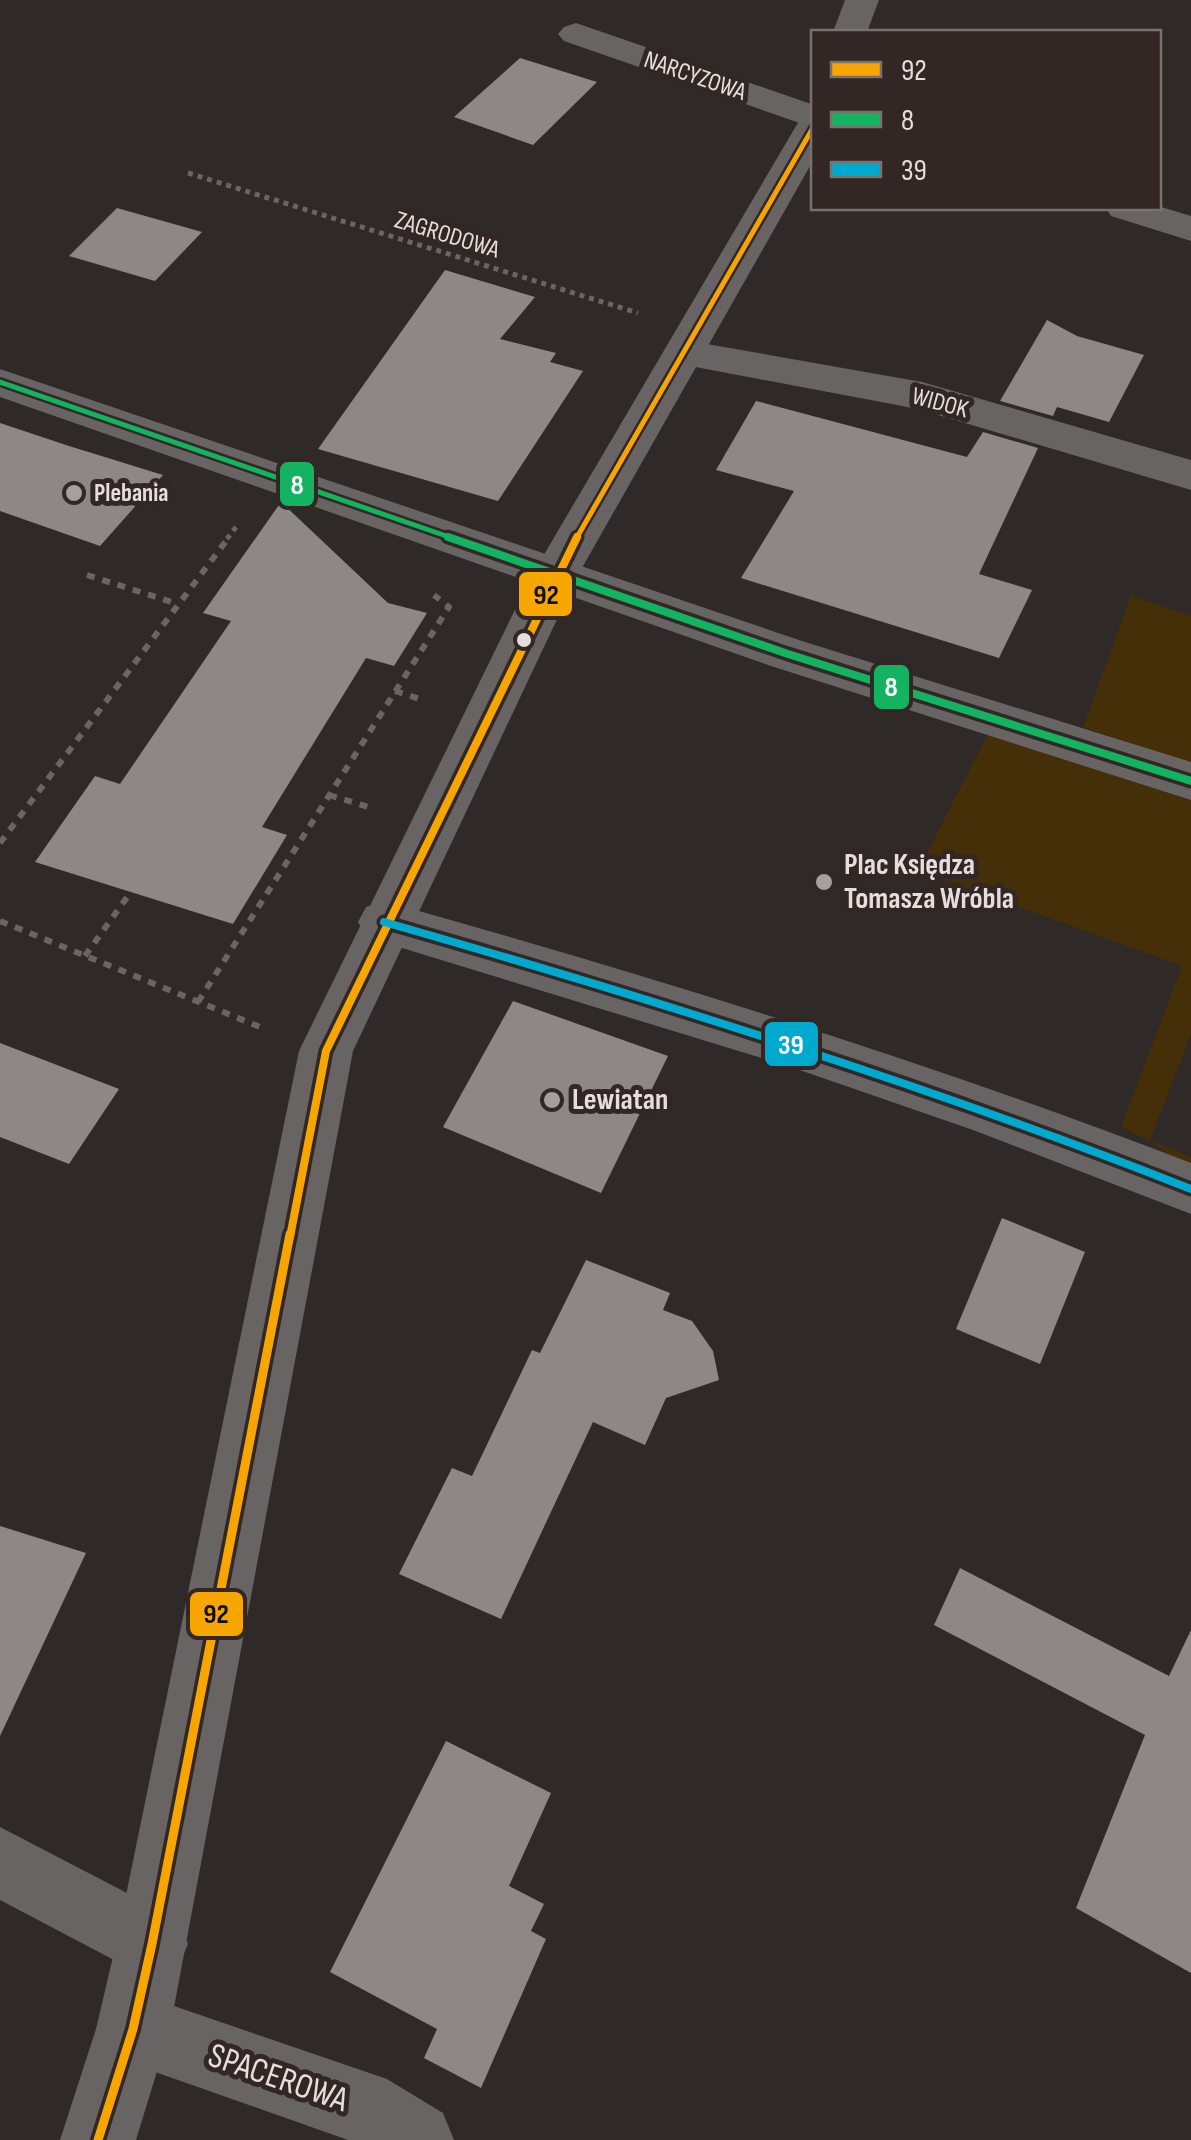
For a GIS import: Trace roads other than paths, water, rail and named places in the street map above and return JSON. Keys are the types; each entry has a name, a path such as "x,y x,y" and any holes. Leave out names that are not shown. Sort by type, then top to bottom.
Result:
{"street":[{"path":"851,30 862,0"},
{"name":"NARCYZOWA","path":"576,34 811,116"},
{"path":"98,2140 133,2029 152,1944 326,1051 384,922 556,575 811,131"},
{"path":"1131,210 1191,229"},
{"name":"WIDOK","path":"690,342 922,396 1191,475"},
{"path":"0,382 410,520 556,575 1191,782"},
{"path":"384,922 708,1014 1099,1151 1191,1189"},
{"path":"0,1862 152,1944"},
{"name":"SPACEROWA","path":"133,2029 361,2106 416,2140"}],"place":[{"name":"Plebania","path":"74,493"},
{"name":"Plac Księdza Tomasza Wróbla","path":"824,882"},
{"name":"Lewiatan","path":"552,1100"}]}
